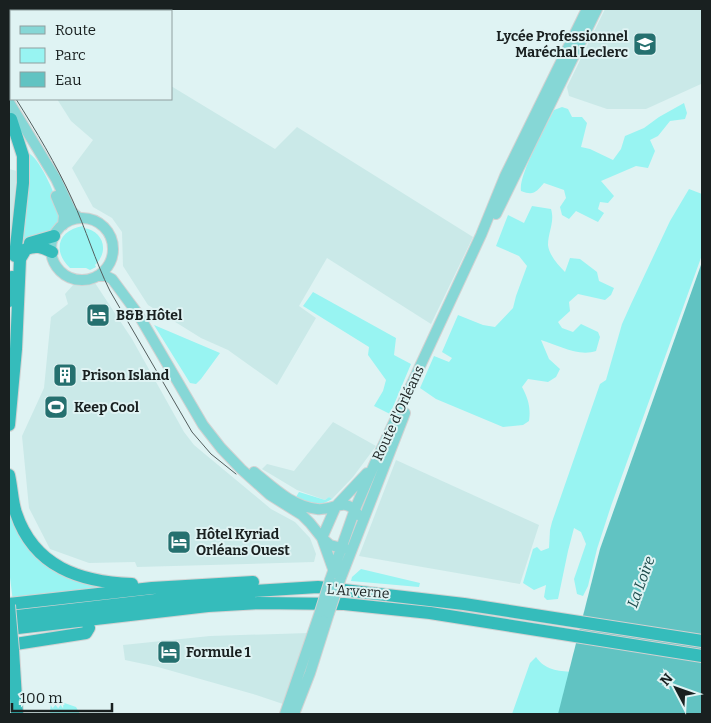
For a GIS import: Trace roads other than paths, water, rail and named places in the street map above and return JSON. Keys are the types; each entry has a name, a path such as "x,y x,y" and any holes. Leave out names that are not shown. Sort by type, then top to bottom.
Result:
{"highway":[{"path":"9,301 23,183 23,156 10,117"},
{"path":"15,256 18,250 26,244 54,236"},
{"path":"9,426 20,259 26,249 38,246 52,252"},
{"path":"9,475 13,503 21,525 32,542 55,565 79,577 96,581 136,584 152,588"},
{"path":"11,714 13,688 9,605 152,588 228,582 294,582 318,587"},
{"name":"L'Arverne","path":"9,617 246,590 318,587 432,600 702,641"},
{"path":"9,637 209,613 289,608 293,602"},
{"name":"L'Arverne","path":"9,630 208,606 293,602 380,606 702,656"},
{"path":"10,647 86,633 89,628"},
{"path":"10,647 18,714"}],"main road":[{"path":"535,123 537,111 587,9"},
{"path":"535,123 597,9"},
{"path":"9,102 56,179 71,211 79,218"},
{"path":"10,117 33,150 54,189 64,215 63,225"},
{"name":"Route d'Orléans","path":"335,580 333,570 355,509 375,463 481,235 504,176 535,123"},
{"name":"Route d'Orléans","path":"286,714 335,580 352,549 413,392 535,123"},
{"path":"79,218 96,221 108,233 113,247 110,262 104,271 97,276 84,280 69,277 57,267 52,252 54,236 63,225 79,218"},
{"path":"110,262 133,300 138,314"},
{"path":"97,276 108,277 115,282 138,314 203,425 241,469 270,495 302,516 332,546 341,549 352,549"},
{"path":"228,455 244,464 292,502 315,509 344,504 355,509 363,522"},
{"path":"333,570 322,538 336,506 362,480 375,463"},
{"name":"Route d'Orléans","path":"294,714 310,673 324,612"}],"water":[{"name":"La Loire","path":"702,262 702,714 558,714 600,549"}],"tram line":[{"path":"17,100 46,148 66,186 110,291 192,432 211,454 236,474"}],"place":[{"name":"Lycée Professionnel Maréchal Leclerc","path":"645,44"},
{"name":"B&B Hôtel","path":"98,315"},
{"name":"Prison Island","path":"65,375"},
{"name":"Keep Cool","path":"56,407"},
{"name":"Hôtel Kyriad Orléans Ouest","path":"179,542"},
{"name":"Formule 1","path":"169,652"}]}
